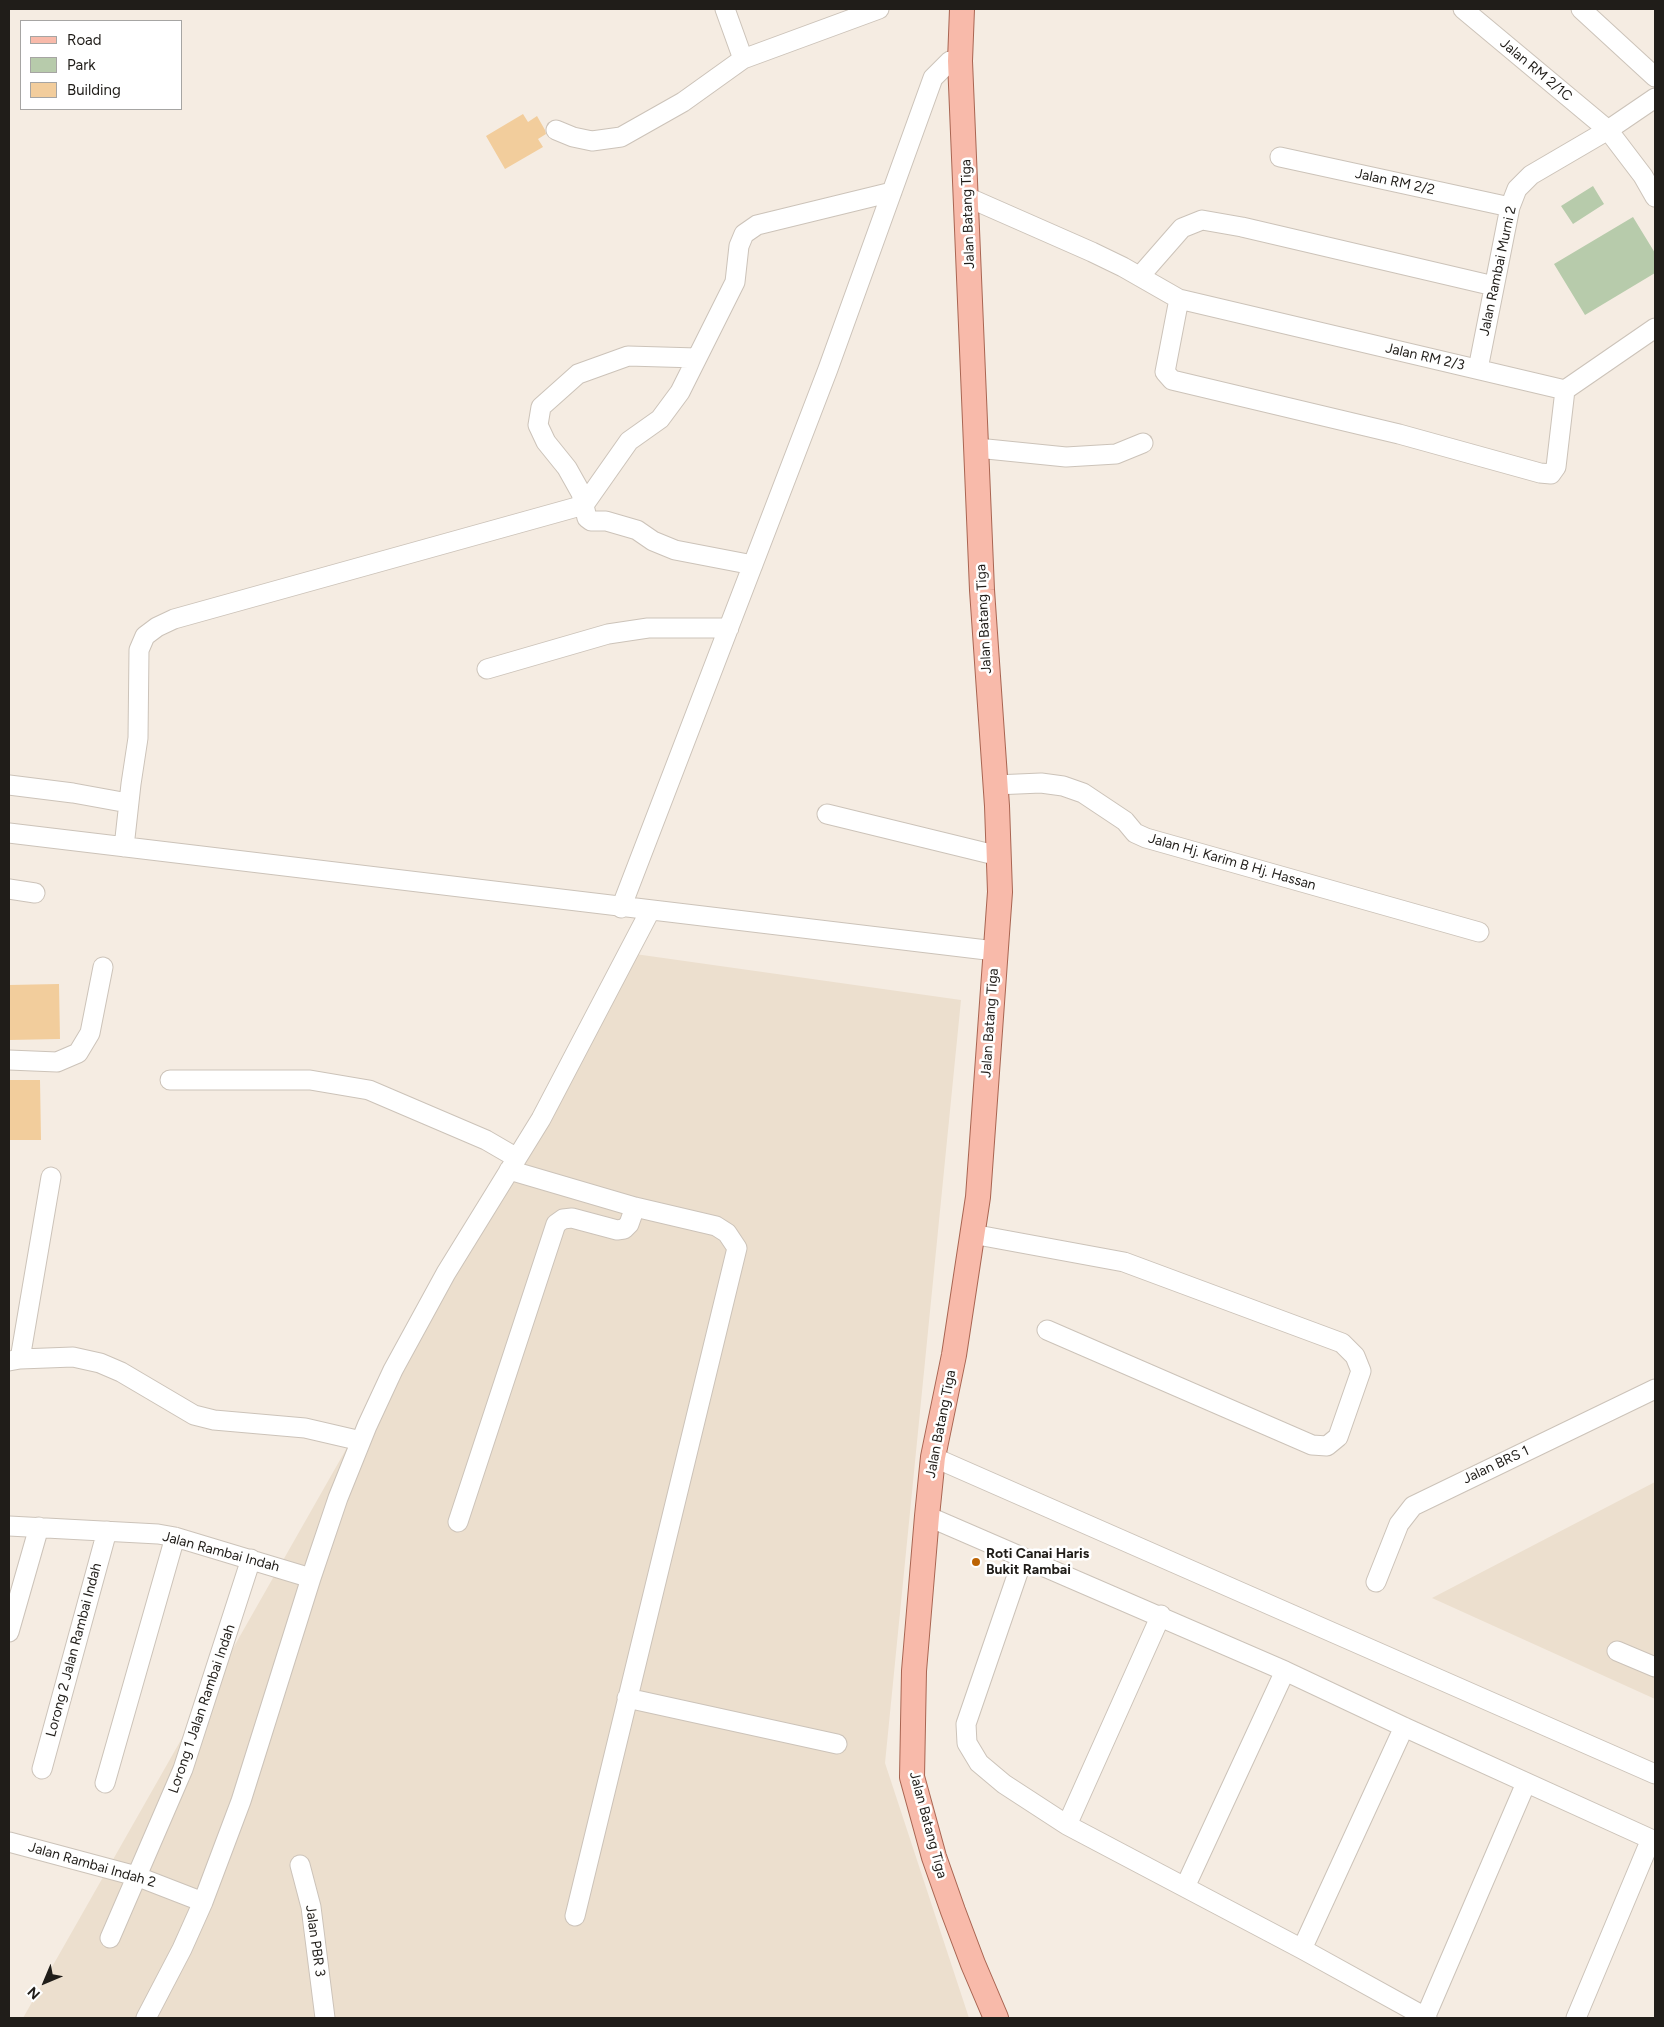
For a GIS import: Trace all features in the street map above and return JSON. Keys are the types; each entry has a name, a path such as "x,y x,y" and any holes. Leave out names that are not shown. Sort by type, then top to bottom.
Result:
{"main road":[{"name":"Jalan Batang Tiga","path":"962,9 960,61 982,590 1000,892 978,1197 954,1354 933,1457 926,1516 914,1670 912,1777 934,1857 973,1964 996,2018"}],"street":[{"path":"725,9 743,59"},
{"path":"556,130 573,138 592,141 621,137 683,102 743,59 879,9"},
{"name":"Jalan RM 2/1C","path":"1463,9 1608,130 1643,176 1655,197"},
{"path":"1581,9 1655,77"},
{"path":"621,908 832,359 933,78 950,61 960,61"},
{"name":"Jalan Rambai Murni 2","path":"1478,369 1510,207 1517,189 1530,175 1608,130 1655,98"},
{"name":"Jalan RM 2/2","path":"1280,157 1510,207"},
{"path":"124,847 128,803 138,738 139,650 145,636 157,627 183,617 584,505 629,441 660,419 680,392 735,282 739,246 744,234 757,225 892,192"},
{"name":"Jalan RM 2/3","path":"967,197 1092,252 1140,276 1179,299 1564,390"},
{"path":"1140,276 1182,228 1202,220 1242,227 1494,286"},
{"path":"1179,299 1165,372 1172,380 1398,434 1540,473 1551,474 1556,467 1564,390 1655,328"},
{"path":"697,358 628,356 578,374 541,407 538,425 546,442 567,468 581,493 587,518 592,521 606,521 637,530 653,541 675,550 753,565"},
{"path":"977,448 1066,456 1116,454 1143,442"},
{"path":"487,669 608,634 648,628 729,628"},
{"name":"Jalan Hj. Karim B Hj. Hassan","path":"995,785 1041,783 1064,786 1083,793 1125,821 1135,833 1146,838 1479,932"},
{"path":"9,785 73,793 128,803"},
{"path":"827,814 999,856"},
{"path":"9,833 621,908 995,951"},
{"path":"9,889 35,893"},
{"path":"146,2018 182,1949 203,1902 241,1801 338,1498 393,1370 446,1273 541,1120 650,911"},
{"path":"9,1060 57,1062 78,1053 90,1033 103,967"},
{"path":"170,1080 310,1080 369,1090 478,1137 513,1164 635,1207 716,1226 727,1233 737,1248 575,1916"},
{"path":"51,1177 14,1360 73,1357 100,1363 121,1372 194,1415 214,1420 305,1428 361,1441"},
{"path":"458,1522 556,1224 564,1219 572,1218 617,1230 629,1224 635,1207"},
{"path":"972,1234 1124,1262 1342,1343 1355,1356 1360,1371 1338,1437 1327,1446 1312,1445 1047,1330"},
{"name":"Jalan BRS 1","path":"1376,1582 1399,1524 1413,1506 1655,1389"},
{"path":"933,1457 1655,1774"},
{"path":"926,1516 1161,1615 1285,1671 1404,1728 1653,1840 1576,2018"},
{"name":"Jalan Rambai Indah","path":"9,1526 175,1537 311,1578"},
{"path":"9,1632 39,1527"},
{"name":"Lorong 2 Jalan Rambai Indah","path":"42,1769 107,1531"},
{"path":"105,1783 175,1537"},
{"path":"1023,1558 966,1724 967,1742 978,1763 1067,1825 1302,1949 1426,2018 1526,1783"},
{"name":"Lorong 1 Jalan Rambai Indah","path":"110,1938 183,1769 252,1559"},
{"path":"1067,1825 1161,1615"},
{"path":"1617,1651 1655,1667"},
{"path":"1185,1887 1285,1671"},
{"path":"627,1698 837,1744"},
{"path":"1302,1949 1404,1728"},
{"name":"Jalan Rambai Indah 2","path":"9,1842 136,1876 203,1902"},
{"name":"Jalan PBR 3","path":"300,1865 311,1907 325,2018"}],"shaded area":[{"path":"628,953 961,1000 885,1763 969,2018 23,2018"},
{"path":"1655,1482 1655,1699 1432,1598"}],"green space":[{"path":"1593,186 1604,204 1573,224 1561,206"},
{"path":"1633,217 1655,253 1655,273 1585,315 1554,264"}],"building":[{"path":"523,114 528,122 537,116 546,134 538,139 543,147 505,169 486,136"},
{"path":"59,984 60,1039 9,1040 9,985"},
{"path":"9,1080 40,1080 41,1140 9,1140"}],"place":[{"name":"Roti Canai Haris Bukit Rambai","path":"976,1562"}]}
